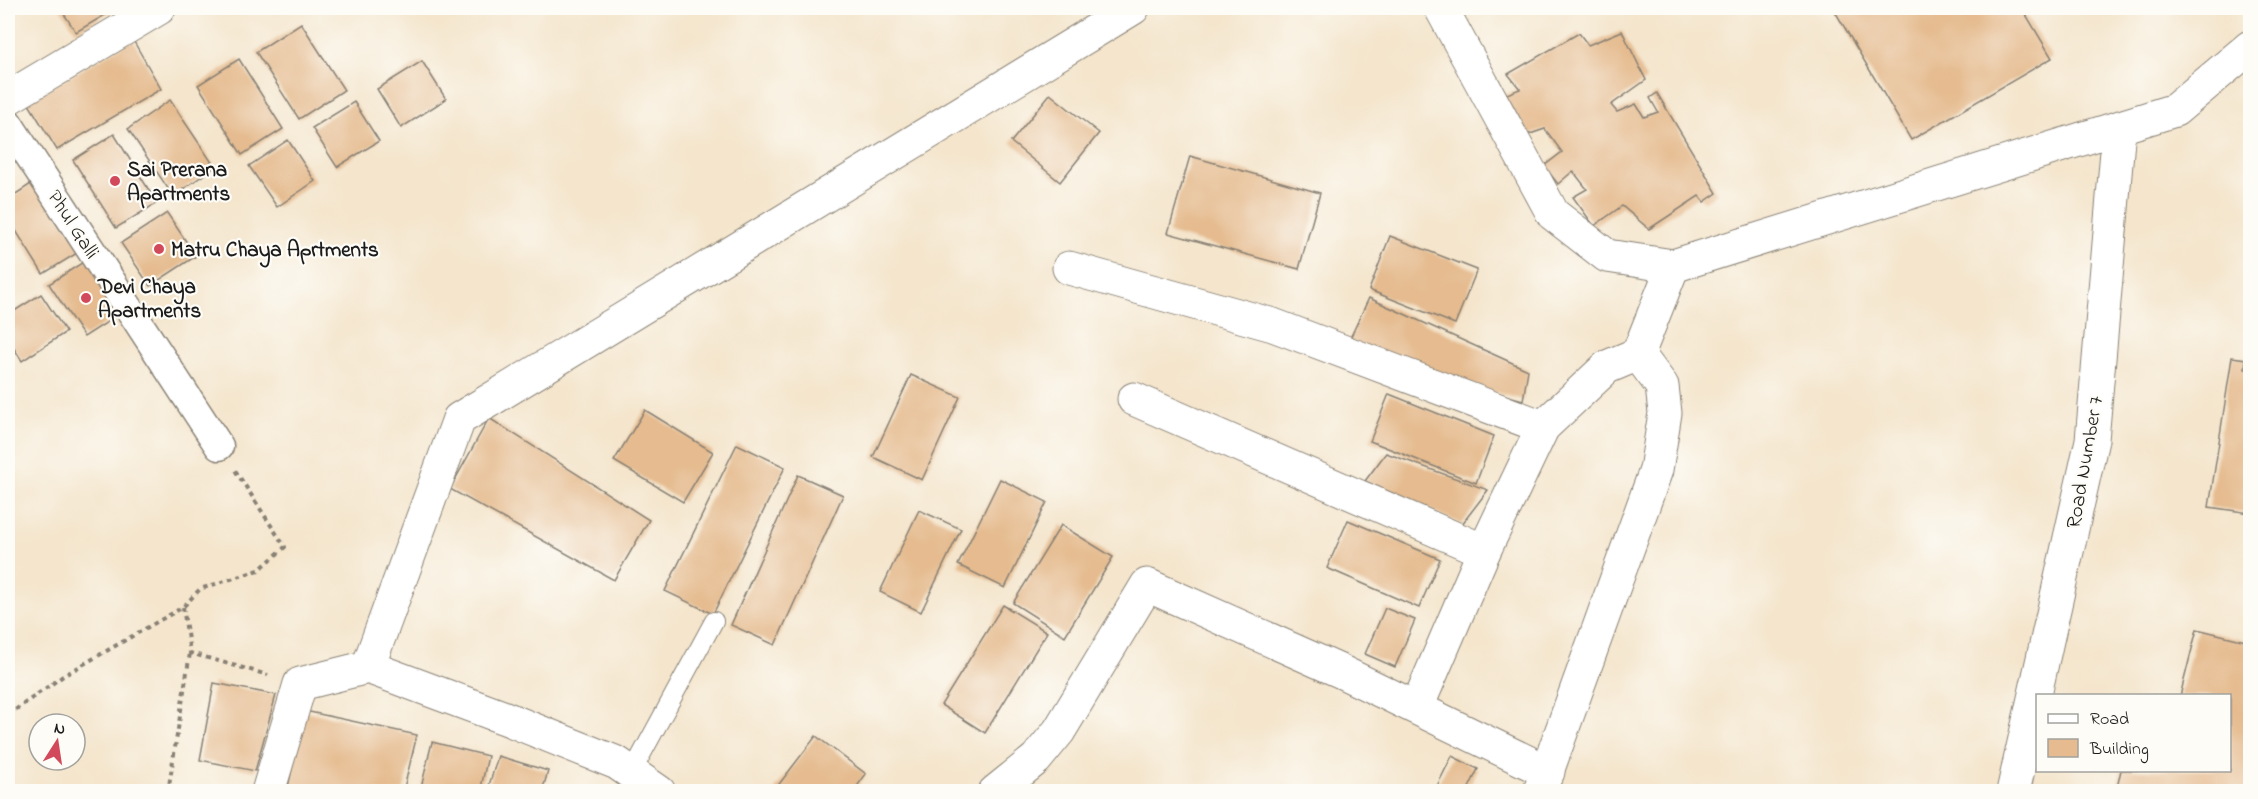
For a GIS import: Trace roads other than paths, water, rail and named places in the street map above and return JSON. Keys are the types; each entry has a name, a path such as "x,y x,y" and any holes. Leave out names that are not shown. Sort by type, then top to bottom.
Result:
{"street":[{"path":"8,98 159,8"},
{"path":"368,667 459,419 1133,8"},
{"path":"1441,8 1553,214 1607,256 1673,266 2175,111 2250,47"},
{"name":"Phul Galli","path":"8,123 219,446"},
{"name":"Road Number 7","path":"2013,792 2092,440 2119,128"},
{"path":"1417,708 1484,550 1543,427 1607,367 1638,354 1673,266"},
{"path":"1069,268 1273,325 1543,427"},
{"path":"995,792 1036,759 1059,731 1147,585 1417,708 1544,782 1656,470 1665,413 1662,386 1638,354"},
{"path":"1134,399 1484,550"},
{"path":"268,792 300,684 368,667 506,718 616,763 659,792"}],"lane":[{"path":"632,772 714,621"}],"place":[{"name":"Sai Prerana Apartments","path":"115,181"},
{"name":"Matru Chaya Aprtments","path":"159,249"},
{"name":"Devi Chaya Apartments","path":"86,298"}]}
